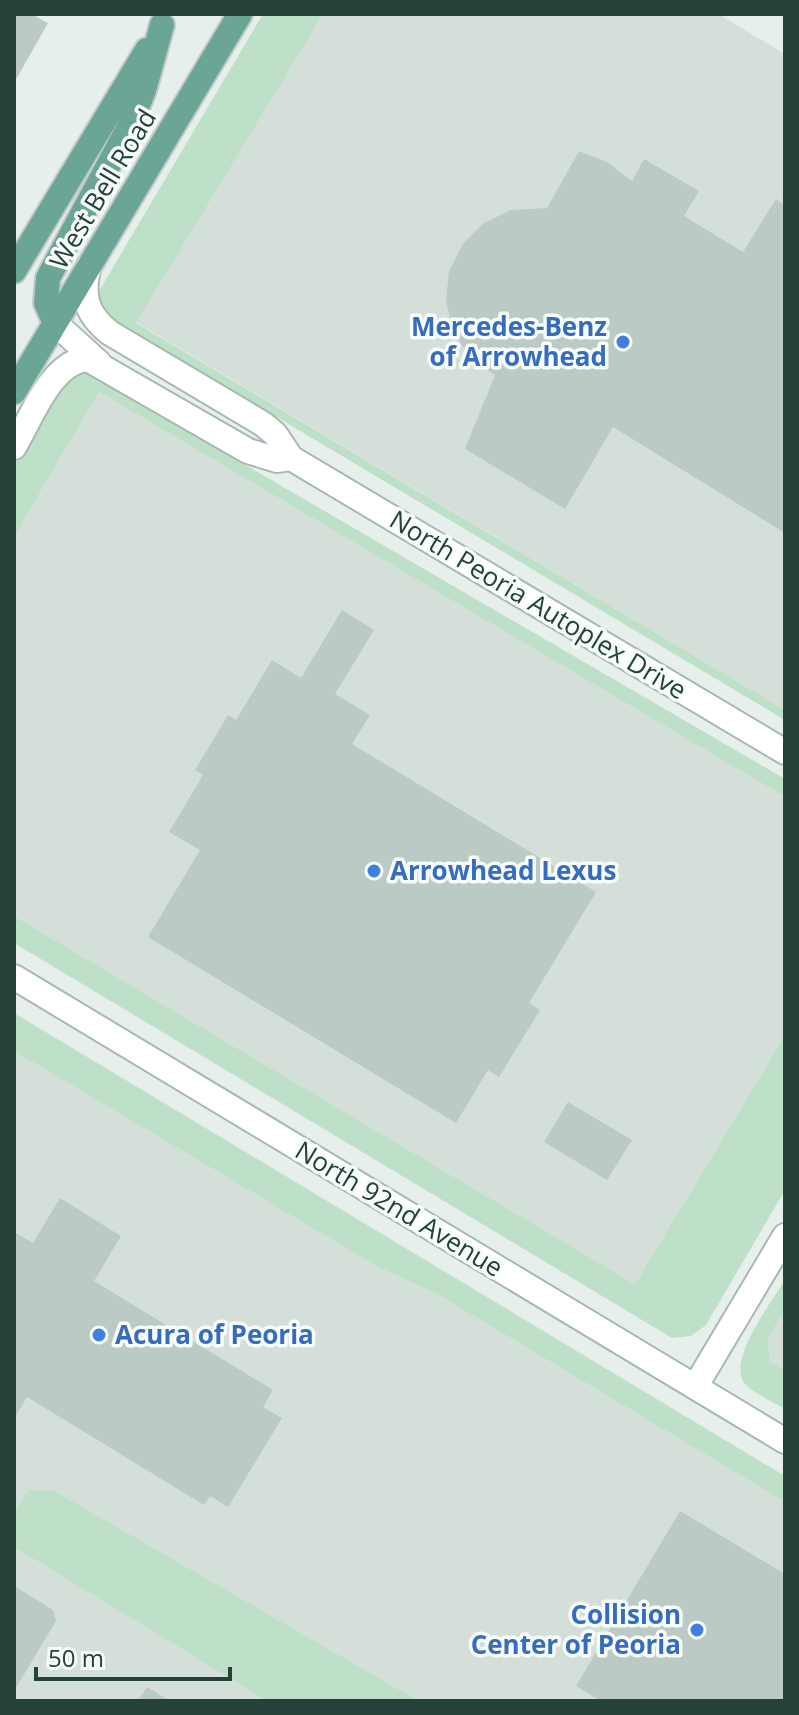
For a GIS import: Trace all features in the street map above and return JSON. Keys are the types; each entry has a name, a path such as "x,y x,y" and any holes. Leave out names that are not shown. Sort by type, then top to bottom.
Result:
{"main road":[{"name":"West Bell Road","path":"14,392 240,14"},
{"name":"West Bell Road","path":"14,271 165,20"},
{"path":"55,323 46,303 48,278 130,125 165,20"}],"street":[{"name":"North Peoria Autoplex Drive","path":"89,266 86,303 98,324 263,424 275,434 291,458 785,752"},
{"name":"North Peoria Autoplex Drive","path":"55,323 99,363 248,451 277,460 291,458"},
{"path":"14,447 66,365 77,360 99,363"},
{"name":"North 92nd Avenue","path":"14,977 785,1441"},
{"path":"695,1387 785,1236"}],"shaded area":[{"path":"323,14 718,14 785,54 785,710 136,322"},
{"path":"99,392 785,797 785,1035 635,1284 14,916 14,537"},
{"path":"14,1051 378,1267 435,1293 785,1502 785,1701 419,1701 55,1491 14,1513"},
{"path":"785,1310 785,1370 770,1362 768,1338"},
{"path":"14,1547 267,1701 14,1701"}],"green space":[{"path":"263,14 323,14 136,323 785,710 785,720 109,317 100,304 99,291"},
{"path":"84,371 785,779 785,797 99,392 14,537 14,465 67,377"},
{"path":"14,916 635,1284 785,1035 785,1190 706,1325 691,1336 672,1338 14,943"},
{"path":"14,1013 785,1476 785,1502 435,1293 378,1267 14,1051"},
{"path":"785,1280 785,1310 768,1338 770,1362 785,1370 785,1409 747,1386 741,1376 741,1363 752,1333"},
{"path":"29,1490 55,1491 419,1701 267,1701 14,1547 14,1513"}],"building":[{"path":"14,14 31,14 48,23 14,83"},
{"name":"Mercedes-Benz of Arrowhead","path":"579,151 607,162 632,181 644,159 699,191 684,216 743,252 776,199 785,205 785,533 613,427 565,509 465,449 495,375 468,355 453,330 446,301 449,271 463,244 484,223 511,210 547,208"},
{"name":"Arrowhead Lexus","path":"342,610 374,630 335,694 370,715 352,744 596,892 529,1003 540,1010 499,1077 488,1070 456,1123 148,937 200,850 169,832 203,775 195,770 228,715 236,720 272,660 301,678"},
{"path":"568,1102 632,1140 607,1180 544,1142"},
{"name":"Acura of Peoria","path":"60,1198 121,1236 94,1281 273,1390 263,1407 282,1418 228,1507 210,1496 204,1505 27,1397 14,1419 14,1232 33,1243"},
{"name":"Collision Center of Peoria","path":"680,1511 785,1574 785,1701 601,1701 576,1686"},
{"path":"14,1586 53,1610 56,1621 14,1691"},
{"path":"147,1687 170,1701 138,1701"}],"place":[{"name":"Mercedes-Benz of Arrowhead","path":"623,342"},
{"name":"Arrowhead Lexus","path":"374,871"},
{"name":"Acura of Peoria","path":"99,1335"},
{"name":"Collision Center of Peoria","path":"697,1630"}]}
